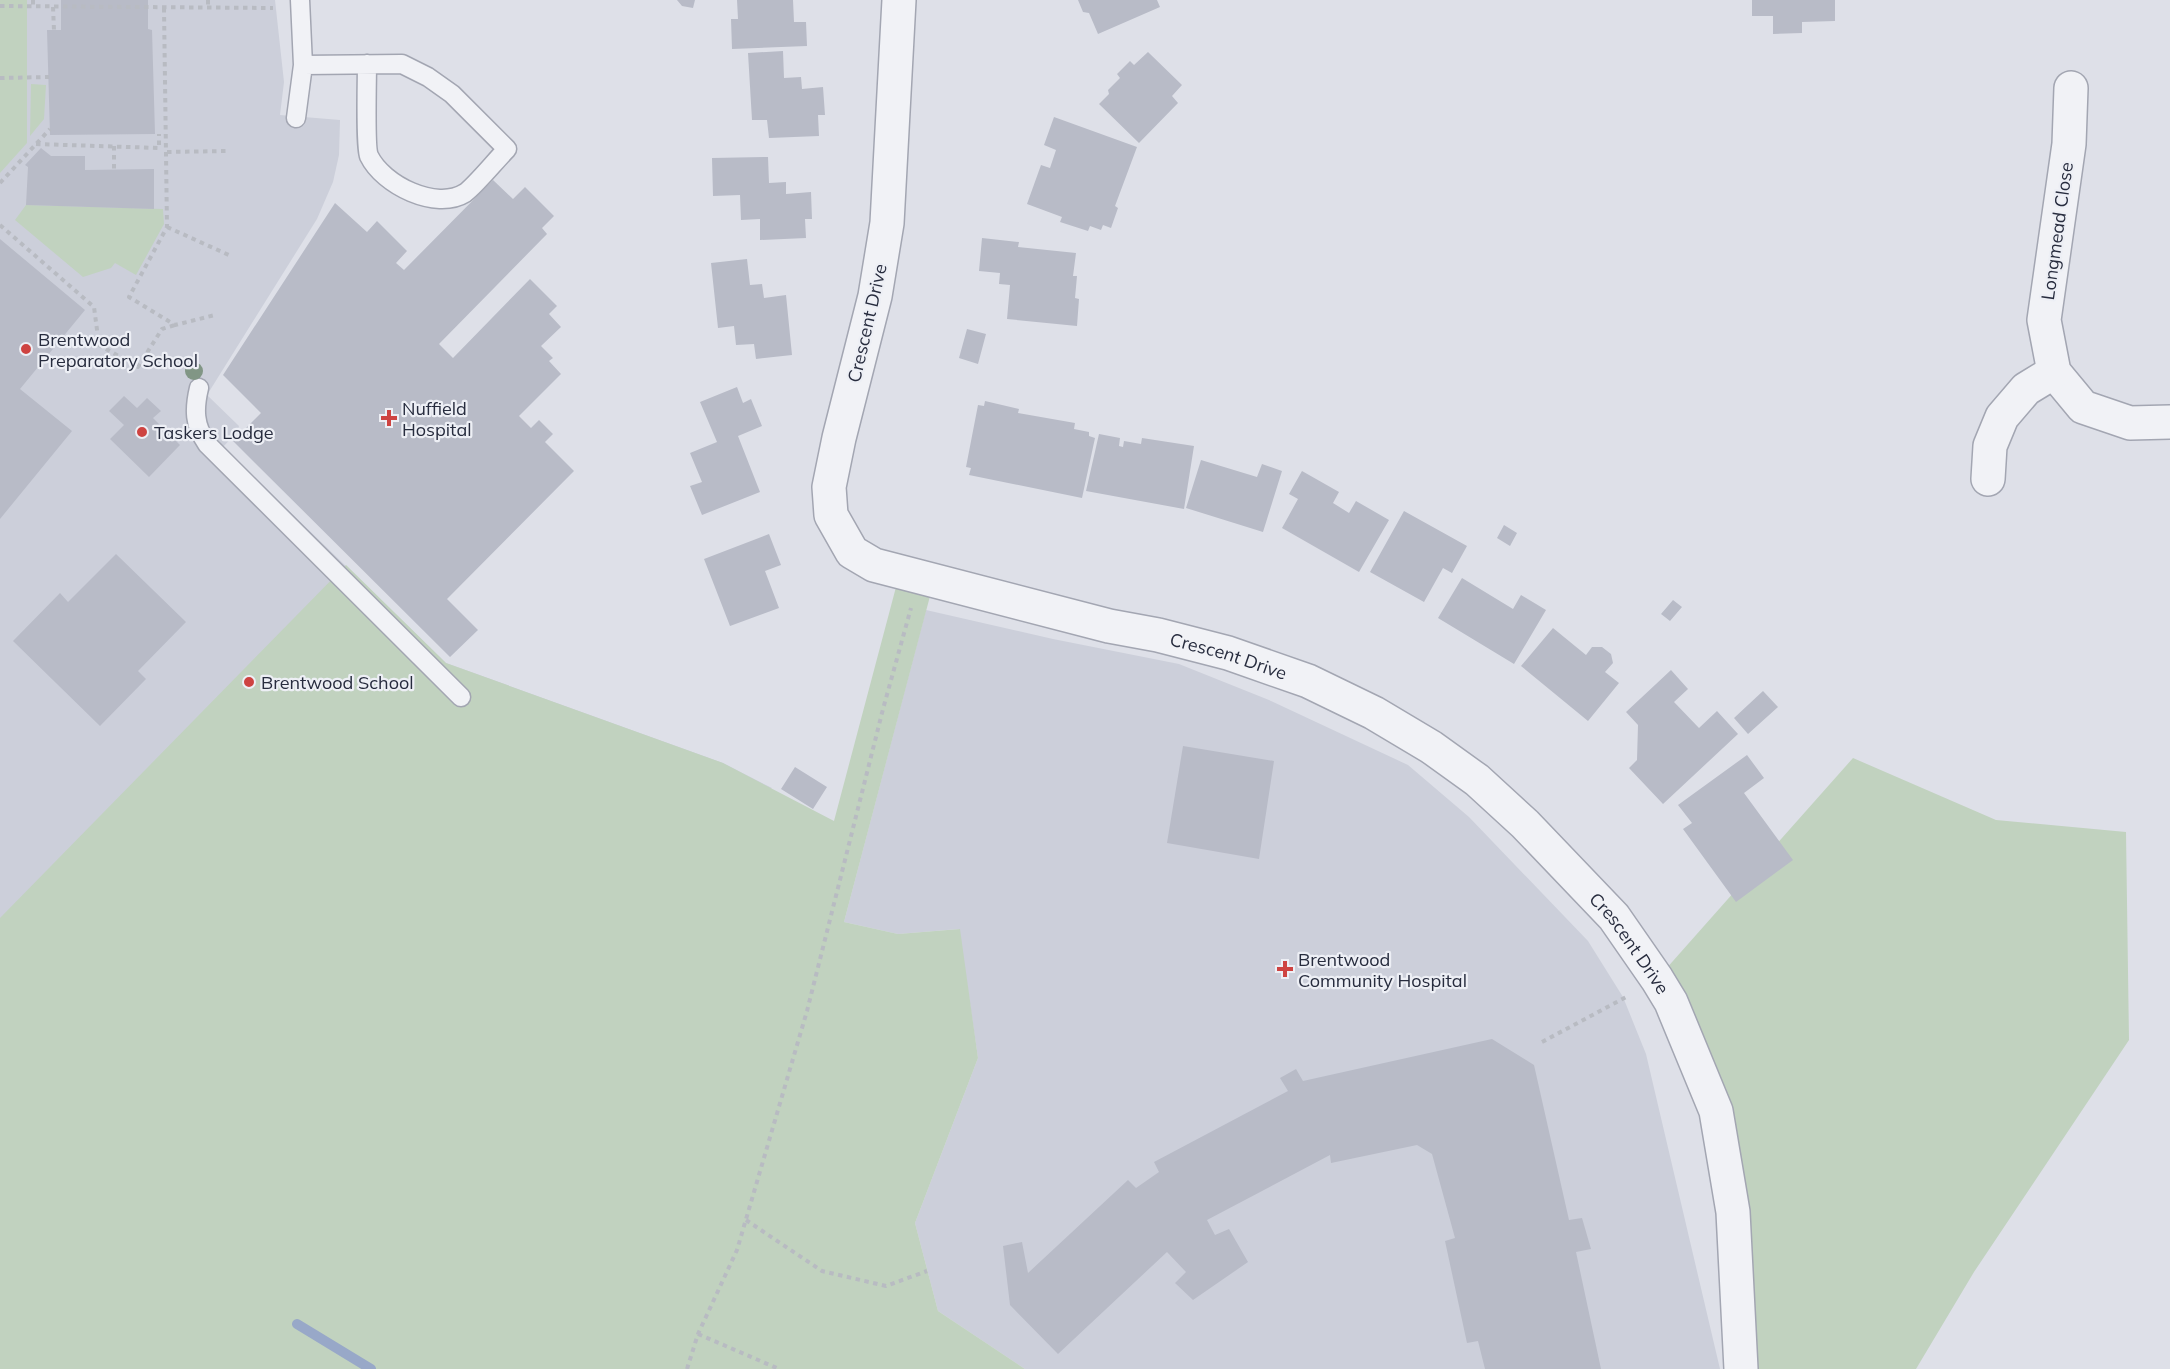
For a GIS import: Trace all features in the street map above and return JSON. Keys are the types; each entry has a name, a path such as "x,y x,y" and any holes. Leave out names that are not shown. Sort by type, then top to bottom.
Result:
{"street":[{"name":"Crescent Drive","path":"899,0 887,223 875,296 839,438 830,487 831,515 852,552 874,565 1109,626 1158,635 1228,653 1308,681 1374,713 1431,747 1477,780 1525,824 1614,917 1657,979 1671,1002 1716,1111 1733,1212 1742,1369"},
{"name":"Longmead Close","path":"2071,88 2069,144 2044,320 2054,372 2083,406 2130,423 2170,422"},
{"path":"1988,479 1990,446 2002,417 2026,389 2054,372"}],"lane":[{"path":"296,118 303,65 300,3"},
{"path":"303,65 367,63 402,64 428,77 452,94 507,149 464,193 445,198 432,198 411,193 402,188 386,178 369,155 367,63"},
{"path":"199,387 195,408 196,423 207,444 461,697"}],"path":[{"path":"33,0 33,7"},
{"path":"208,0 208,9"},
{"path":"0,6 208,9 300,3"},
{"path":"53,7 54,30"},
{"path":"164,8 166,227 129,297 175,325"},
{"path":"0,78 49,77"},
{"path":"1,181 36,148 50,129"},
{"path":"36,148 114,146 159,148 159,134"},
{"path":"114,146 114,169"},
{"path":"166,152 226,151"},
{"path":"0,225 94,307 99,345 138,367 162,329 215,315"},
{"path":"166,227 231,256"},
{"path":"687,1369 698,1334 737,1250 746,1220 807,1011 883,709 920,577"},
{"path":"1542,1042 1657,979"},
{"path":"746,1220 822,1271 886,1286 927,1271"},
{"path":"698,1334 779,1369"}],"shaded area":[{"name":"Brentwood School","path":"0,0 275,0 284,82 280,115 340,120 339,155 333,182 317,219 207,395 239,426 237,432 223,447 446,663 723,763 772,788 0,1369"},
{"name":"Brentwood Community Hospital","path":"926,610 1053,639 1179,664 1269,700 1408,765 1469,817 1588,941 1623,997 1646,1054 1720,1369 1025,1369 938,1311 915,1223 978,1058 959,929 898,934 844,922"}],"green space":[{"path":"0,0 27,0 27,143 0,173"},
{"path":"31,84 46,85 44,119 30,136"},
{"path":"26,205 163,209 164,224 136,275 115,263 111,268 83,277 15,220"},
{"name":"Brentwood School","path":"346,565 446,663 723,763 834,821 900,572 934,581 844,922 898,934 960,929 978,1058 915,1223 938,1311 1025,1369 0,1369 0,918"},
{"path":"1853,758 1996,820 2126,832 2129,1040 1974,1272 1916,1369 1741,1369 1733,1212 1657,979"}],"building":[{"path":"61,0 148,0 148,29 152,30 155,134 50,135 47,30 61,30"},
{"path":"677,0 695,0 693,8 682,6"},
{"path":"737,0 793,0 794,22 806,22 807,46 732,49 731,19 738,19"},
{"path":"1078,0 1157,0 1160,7 1098,34 1089,13 1083,12"},
{"path":"1752,0 1835,0 1835,21 1802,22 1802,33 1773,34 1773,16 1752,16"},
{"path":"783,51 784,78 801,77 802,89 823,87 825,115 818,115 819,136 769,138 767,120 752,120 748,53"},
{"path":"1148,52 1182,85 1172,96 1178,103 1139,143 1099,104 1120,78 1117,74 1130,61 1134,65"},
{"path":"1054,117 1137,147 1115,206 1118,208 1111,228 1103,225 1101,230 1090,226 1088,231 1060,222 1062,217 1027,204 1041,165 1050,168 1056,150 1044,145"},
{"path":"41,148 51,156 85,156 85,170 154,169 154,209 26,205 28,167 25,165"},
{"path":"768,157 769,183 786,182 786,194 811,192 812,219 805,219 806,238 760,240 760,219 741,220 740,195 713,196 712,158"},
{"name":"Nuffield Hospital","path":"493,180 513,199 525,187 554,216 542,228 547,234 439,344 453,358 530,279 557,306 549,314 561,327 541,346 553,358 549,361 561,374 519,416 531,428 539,420 553,434 545,442 574,471 447,599 478,630 450,657 233,441 261,413 223,375 335,203 367,232 377,221 407,251 396,263 404,270"},
{"path":"982,238 1019,242 1018,247 1076,253 1073,276 1077,276 1075,298 1079,299 1077,326 1007,319 1010,285 999,284 1000,273 979,271"},
{"name":"Brentwood Preparatory School","path":"0,239 85,310 20,389 72,431 0,519"},
{"path":"747,259 750,285 762,284 764,298 786,295 792,355 756,359 754,344 736,345 734,326 718,328 711,263"},
{"path":"967,329 986,334 978,364 959,358"},
{"path":"737,387 743,403 751,399 762,426 738,436 760,492 702,515 690,486 702,482 690,453 717,442 700,402"},
{"name":"Taskers Lodge","path":"124,396 137,408 147,398 161,411 153,418 180,445 149,477 110,439 124,425 109,411"},
{"path":"985,401 1019,409 1018,413 1075,423 1074,429 1089,432 1089,436 1095,438 1082,498 969,475 971,468 966,467 978,405 984,406"},
{"path":"1099,434 1120,438 1119,446 1123,447 1124,441 1141,444 1142,438 1194,446 1184,509 1086,491"},
{"path":"1201,460 1257,477 1262,464 1282,471 1263,532 1186,508"},
{"path":"1302,471 1339,492 1333,503 1349,513 1356,501 1389,520 1359,572 1282,528 1298,499 1289,494"},
{"path":"1404,511 1467,546 1452,573 1443,568 1424,602 1370,572"},
{"path":"1504,525 1517,533 1510,546 1497,538"},
{"path":"769,534 781,565 765,571 779,608 730,626 704,559"},
{"path":"116,554 186,622 138,671 146,679 100,726 13,641 60,593 68,602"},
{"path":"1462,578 1513,609 1521,595 1546,610 1514,664 1438,618"},
{"path":"1673,600 1682,607 1670,621 1661,614"},
{"path":"1553,628 1586,655 1592,647 1602,647 1611,654 1613,663 1605,672 1619,683 1588,721 1521,666"},
{"path":"1671,670 1688,689 1674,702 1699,728 1717,711 1738,734 1663,804 1629,768 1637,760 1638,725 1626,712"},
{"path":"1763,691 1778,707 1748,734 1734,718"},
{"path":"1183,746 1274,761 1259,859 1167,843"},
{"path":"1747,755 1764,778 1744,793 1793,860 1736,902 1683,829 1692,823 1678,805"},
{"path":"795,767 827,787 813,809 781,789"},
{"name":"Brentwood Community Hospital","path":"1492,1039 1534,1065 1569,1220 1582,1218 1591,1249 1576,1252 1601,1369 1485,1369 1478,1341 1467,1343 1445,1241 1455,1238 1432,1154 1417,1145 1331,1163 1330,1155 1207,1220 1215,1235 1229,1229 1248,1262 1193,1300 1175,1283 1186,1272 1167,1252 1058,1354 1010,1305 1003,1246 1022,1242 1028,1273 1128,1180 1136,1188 1159,1172 1154,1162 1288,1091 1280,1078 1296,1069 1303,1081"}],"waterway":[{"path":"297,1324 371,1369"}],"place":[{"name":"Brentwood Preparatory School","path":"26,349"},
{"name":"Nuffield Hospital","path":"389,418"},
{"name":"Taskers Lodge","path":"142,432"},
{"name":"Brentwood School","path":"249,682"},
{"name":"Brentwood Community Hospital","path":"1285,969"}]}
